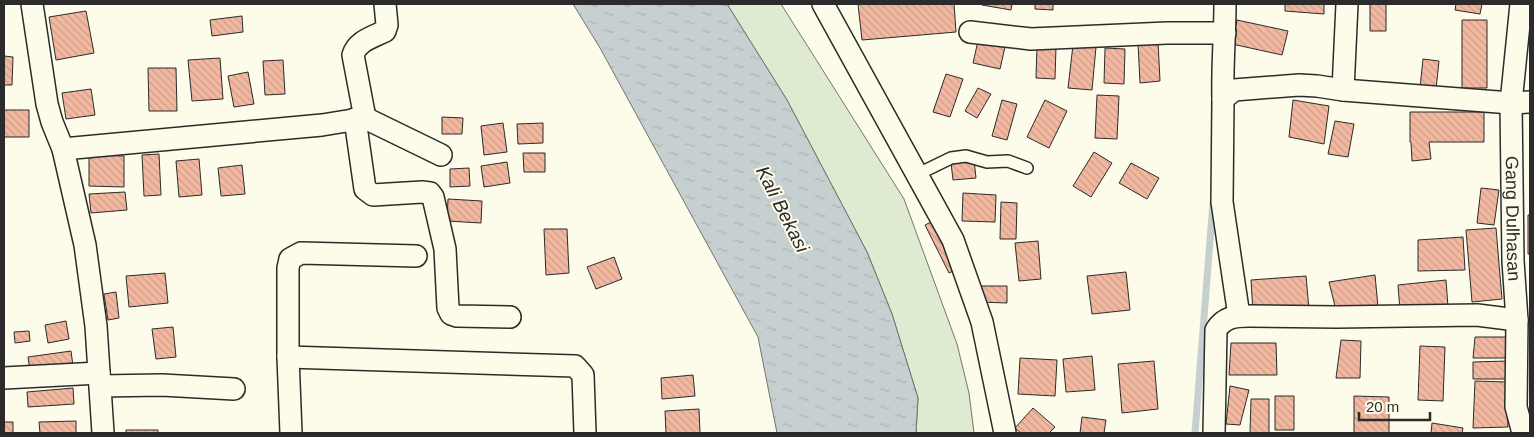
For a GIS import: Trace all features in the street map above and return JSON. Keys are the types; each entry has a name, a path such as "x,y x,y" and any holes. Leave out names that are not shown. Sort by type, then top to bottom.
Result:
{"street":[{"path":"32,4 47,104 63,149 86,245 96,326 103,433"},
{"path":"385,4 387,25 385,31 363,42 355,49 353,55 365,189 373,195 430,193 433,196 445,249 448,308 451,314 510,317"},
{"path":"823,4 953,240 982,322 1005,433"},
{"path":"1225,4 1226,88 1222,202 1239,316"},
{"path":"1343,90 1347,4"},
{"name":"Gang Dulhasan","path":"1521,4 1522,261 1517,320 1516,407 1523,433"},
{"path":"970,32 1031,39 1167,33 1225,33"},
{"path":"1226,88 1299,85 1343,90 1520,102"},
{"path":"63,149 322,125 360,119 441,155"},
{"path":"292,433 288,357 288,268 290,259 300,253 416,256"},
{"path":"1214,433 1216,330 1225,320 1239,316 1477,315 1517,320"},
{"path":"288,357 575,366 583,375 585,433"},
{"path":"4,378 100,380 234,389"}],"lane":[{"path":"916,175 951,158 966,156 987,162 1008,160 1026,168"}],"green space":[{"path":"727,4 781,4 904,199 957,344 969,393 974,433 916,433 918,398 892,314 867,252 787,100"}],"water":[{"name":"Kali Bekasi","path":"573,4 727,4 787,100 867,252 892,314 918,398 916,433 777,433 758,337 600,48"}],"building":[{"path":"858,4 954,4 956,32 862,40"},
{"path":"982,4 1012,4 1011,10"},
{"path":"1035,4 1053,4 1053,10 1035,9"},
{"path":"1285,4 1324,4 1324,14 1285,11"},
{"path":"1370,4 1386,4 1386,31 1370,31"},
{"path":"1456,4 1482,4 1480,14 1455,10"},
{"path":"86,11 94,53 56,60 49,17"},
{"path":"242,16 243,32 212,36 210,20"},
{"path":"1237,20 1288,31 1282,55 1232,44"},
{"path":"1462,20 1487,20 1487,88 1462,88"},
{"path":"978,41 1005,47 1000,69 973,63"},
{"path":"1158,41 1160,81 1140,83 1138,43"},
{"path":"1073,45 1096,47 1092,90 1068,88"},
{"path":"1037,46 1056,47 1055,79 1036,78"},
{"path":"1105,48 1125,49 1124,84 1104,83"},
{"path":"4,56 13,57 12,85 4,85"},
{"path":"220,58 223,99 192,101 188,60"},
{"path":"1423,59 1439,61 1436,89 1420,88"},
{"path":"283,60 285,94 265,95 263,61"},
{"path":"148,68 176,68 177,111 149,111"},
{"path":"248,72 254,104 234,107 228,76"},
{"path":"946,74 963,79 950,117 933,112"},
{"path":"978,88 991,94 977,118 965,111"},
{"path":"91,89 95,115 66,119 62,93"},
{"path":"1097,95 1119,96 1117,139 1095,138"},
{"path":"1002,100 1017,104 1007,140 992,136"},
{"path":"1045,100 1067,111 1049,148 1027,137"},
{"path":"1293,100 1329,106 1324,144 1289,137"},
{"path":"4,110 29,110 29,137 4,137"},
{"path":"1410,112 1484,112 1484,142 1429,142 1431,159 1412,161"},
{"path":"442,117 463,118 462,134 442,134"},
{"path":"1335,121 1354,124 1348,157 1328,154"},
{"path":"503,123 507,152 484,155 481,126"},
{"path":"543,123 543,143 518,144 517,124"},
{"path":"1094,152 1112,163 1091,197 1073,186"},
{"path":"523,153 545,153 545,172 524,172"},
{"path":"159,154 161,195 144,196 142,155"},
{"path":"89,155 124,156 124,187 89,186"},
{"path":"199,159 202,195 179,197 176,161"},
{"path":"974,160 976,178 953,180 951,163"},
{"path":"507,162 510,183 484,187 481,166"},
{"path":"1131,163 1159,178 1147,199 1119,183"},
{"path":"242,165 245,194 221,196 218,168"},
{"path":"469,168 470,186 450,187 450,169"},
{"path":"1481,188 1499,190 1494,225 1477,223"},
{"path":"125,192 127,210 91,213 89,194"},
{"path":"963,193 996,195 995,222 962,221"},
{"path":"448,199 482,201 481,223 447,221"},
{"path":"1001,202 1017,203 1016,239 1000,239"},
{"path":"1528,215 1530,215 1530,254 1528,254"},
{"path":"937,219 961,267 949,273 925,225"},
{"path":"1496,228 1502,299 1472,302 1466,230"},
{"path":"544,229 567,229 569,273 546,275"},
{"path":"1463,237 1465,270 1418,271 1418,240"},
{"path":"1038,241 1041,279 1019,281 1015,243"},
{"path":"614,257 622,279 596,289 587,267"},
{"path":"1126,272 1130,310 1092,314 1087,276"},
{"path":"165,273 168,303 129,307 126,276"},
{"path":"1375,275 1378,307 1336,310 1329,282"},
{"path":"1306,276 1309,309 1253,313 1251,280"},
{"path":"1446,280 1448,307 1400,311 1398,285"},
{"path":"979,286 1007,286 1007,303 979,302"},
{"path":"116,292 119,318 108,320 104,294"},
{"path":"66,321 69,339 48,343 45,325"},
{"path":"173,327 176,357 156,359 152,329"},
{"path":"29,331 30,341 15,343 14,332"},
{"path":"1475,337 1508,337 1506,358 1473,358"},
{"path":"1341,340 1361,341 1360,378 1336,378"},
{"path":"1231,343 1276,343 1277,375 1229,375"},
{"path":"1420,346 1445,347 1443,401 1418,400"},
{"path":"71,351 73,366 30,371 28,357"},
{"path":"1092,356 1095,390 1066,392 1063,359"},
{"path":"1020,358 1057,360 1055,396 1018,394"},
{"path":"1154,361 1158,409 1122,413 1118,364"},
{"path":"1508,361 1509,379 1473,379 1473,362"},
{"path":"693,375 695,396 662,399 661,378"},
{"path":"1475,381 1506,382 1508,427 1473,428"},
{"path":"1230,386 1249,390 1240,425 1226,424"},
{"path":"73,388 74,404 28,407 27,392"},
{"path":"1275,396 1294,396 1294,430 1275,430"},
{"path":"1354,396 1389,397 1389,433 1354,433"},
{"path":"1251,399 1269,399 1269,433 1250,433"},
{"path":"1033,408 1055,427 1049,433 1021,433 1015,428"},
{"path":"699,409 700,433 666,433 665,411"},
{"path":"1082,417 1106,420 1104,433 1080,433"},
{"path":"76,421 76,433 40,433 39,422"},
{"path":"4,422 13,422 13,433 4,433"},
{"path":"1432,423 1463,428 1462,433 1431,433"},
{"path":"126,430 158,430 158,433 126,433"}],"waterway":[{"path":"1195,433 1213,202"}]}
